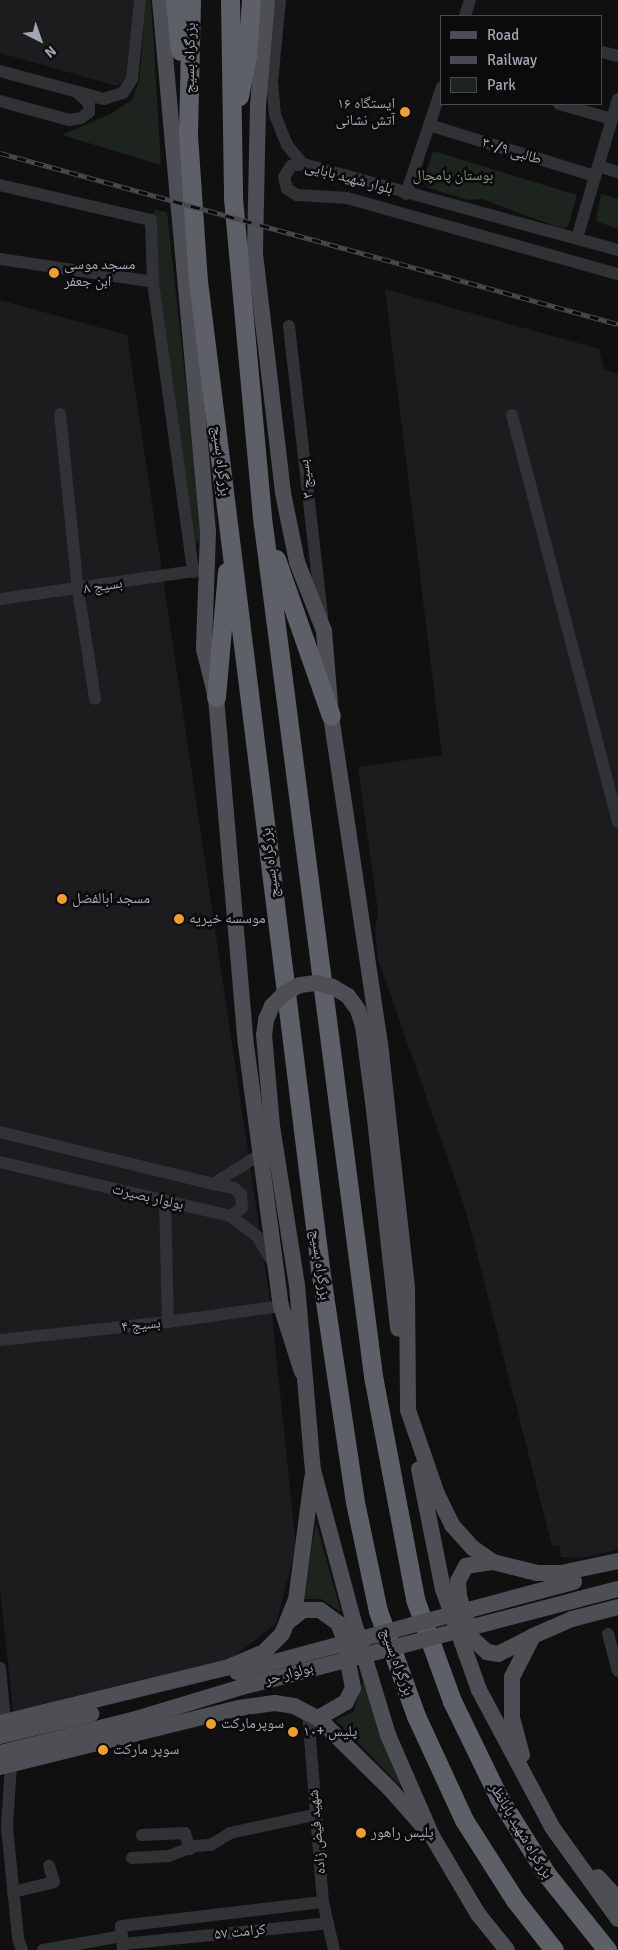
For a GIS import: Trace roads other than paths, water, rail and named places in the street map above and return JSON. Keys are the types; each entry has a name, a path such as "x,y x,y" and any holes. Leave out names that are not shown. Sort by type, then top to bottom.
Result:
{"highway":[{"path":"175,0 188,135"},
{"name":"بزرگراه بسیج","path":"191,0 188,135 198,282 320,1268 355,1502 378,1610 416,1716 464,1820 515,1900 554,1950"},
{"path":"230,0 231,134 238,277 263,525 332,716"},
{"path":"231,134 247,55 251,0"},
{"name":"بزرگراه شهید بابانظر","path":"263,525 373,1376 415,1599 452,1701 498,1798 548,1876 607,1950"},
{"path":"216,697 230,533"}],"main road":[{"path":"160,0 208,532 199,570 204,649 216,697 246,1045 281,1306 302,1372"},
{"path":"267,0 258,106 255,254 290,534 297,562 324,631 332,716 380,1043 408,1288 408,1410 437,1494 452,1525 473,1548 493,1562 537,1573 561,1573 618,1561"},
{"path":"507,1950 478,1914 432,1836 388,1735 313,1470 302,1372 297,1285 272,1126 264,1036 266,1020 272,1006 285,993 300,985 317,983 333,987 348,996 358,1010 363,1026 408,1410 443,1589 478,1690 552,1827 618,1920"},
{"path":"2,1727 226,1668 264,1652 282,1634 296,1600 313,1470"},
{"path":"493,1562 466,1566 458,1581 459,1596 472,1638 487,1652 498,1654 572,1619 618,1607"},
{"name":"بولوار حر","path":"4,1762 136,1719 240,1679 574,1582 618,1572"},
{"name":"بولوار حر","path":"2,1727 131,1704 618,1589"},
{"path":"288,1622 302,1610 320,1610 338,1623 343,1636 353,1688 346,1702 313,1715"},
{"path":"529,1782 512,1716 512,1677 533,1636"},
{"path":"4,1762 240,1708 275,1703 313,1715 390,1789 432,1836"},
{"path":"552,1827 618,1899"}],"street":[{"path":"0,71 104,99 123,93 132,79 140,0"},
{"path":"280,0 272,81 275,115 287,146 303,164"},
{"path":"465,15 470,0"},
{"path":"603,52 618,56"},
{"path":"406,194 440,92"},
{"path":"0,101 69,120 81,118 89,112 89,103 80,94"},
{"path":"577,238 618,100"},
{"path":"563,105 612,119"},
{"name":"طالبی ۳۰/۹","path":"429,125 597,171 618,172"},
{"name":"بلوار شهید بابایی","path":"618,250 406,194 303,164 291,166 284,176 287,189 297,195 347,198 618,274"},
{"path":"0,185 151,220 153,282 199,570"},
{"path":"0,259 153,282"},
{"name":"بسیج ۳","path":"289,326 324,631"},
{"path":"60,414 78,590 95,699"},
{"path":"512,415 618,822"},
{"name":"بسیج ۸","path":"0,599 78,590 199,570"},
{"name":"بولوار بصیرت","path":"0,1132 234,1188 241,1194 242,1208 230,1216"},
{"path":"213,1184 261,1154"},
{"name":"بولوار بصیرت","path":"0,1162 230,1216 257,1236 276,1265"},
{"path":"165,1200 168,1322"},
{"name":"بسیج ۴","path":"0,1340 168,1322 281,1306"},
{"path":"608,1634 618,1672"},
{"path":"0,1668 2,1727"},
{"name":"شهید فیض زاده","path":"313,1715 314,1815 323,1902 334,1950"},
{"path":"4,1762 3,1800 18,1938 22,1950"},
{"path":"132,1858 169,1856 194,1846 214,1844 230,1834 314,1815"},
{"path":"142,1835 185,1833 190,1849"},
{"path":"13,1892 54,1882 50,1866"},
{"path":"43,1950 122,1939 323,1902"},
{"name":"کرامت ۵۷","path":"122,1939 328,1923"}],"railway":[{"path":"0,153 618,324"}],"place":[{"name":"ایستگاه ۱۶ آتش نشانی","path":"405,112"},
{"name":"مسجد موسی ابن جعفر","path":"54,273"},
{"name":"مسجد ابالفضل","path":"62,899"},
{"name":"موسسه خیریه","path":"179,919"},
{"name":"سوپرمارکت","path":"211,1724"},
{"name":"پلیس +۱۰","path":"293,1732"},
{"name":"سوپر مارکت","path":"103,1750"},
{"name":"پلیس راهور","path":"361,1833"}],"park label":[{"name":"بوستان پامچال","path":"453,176"}]}
